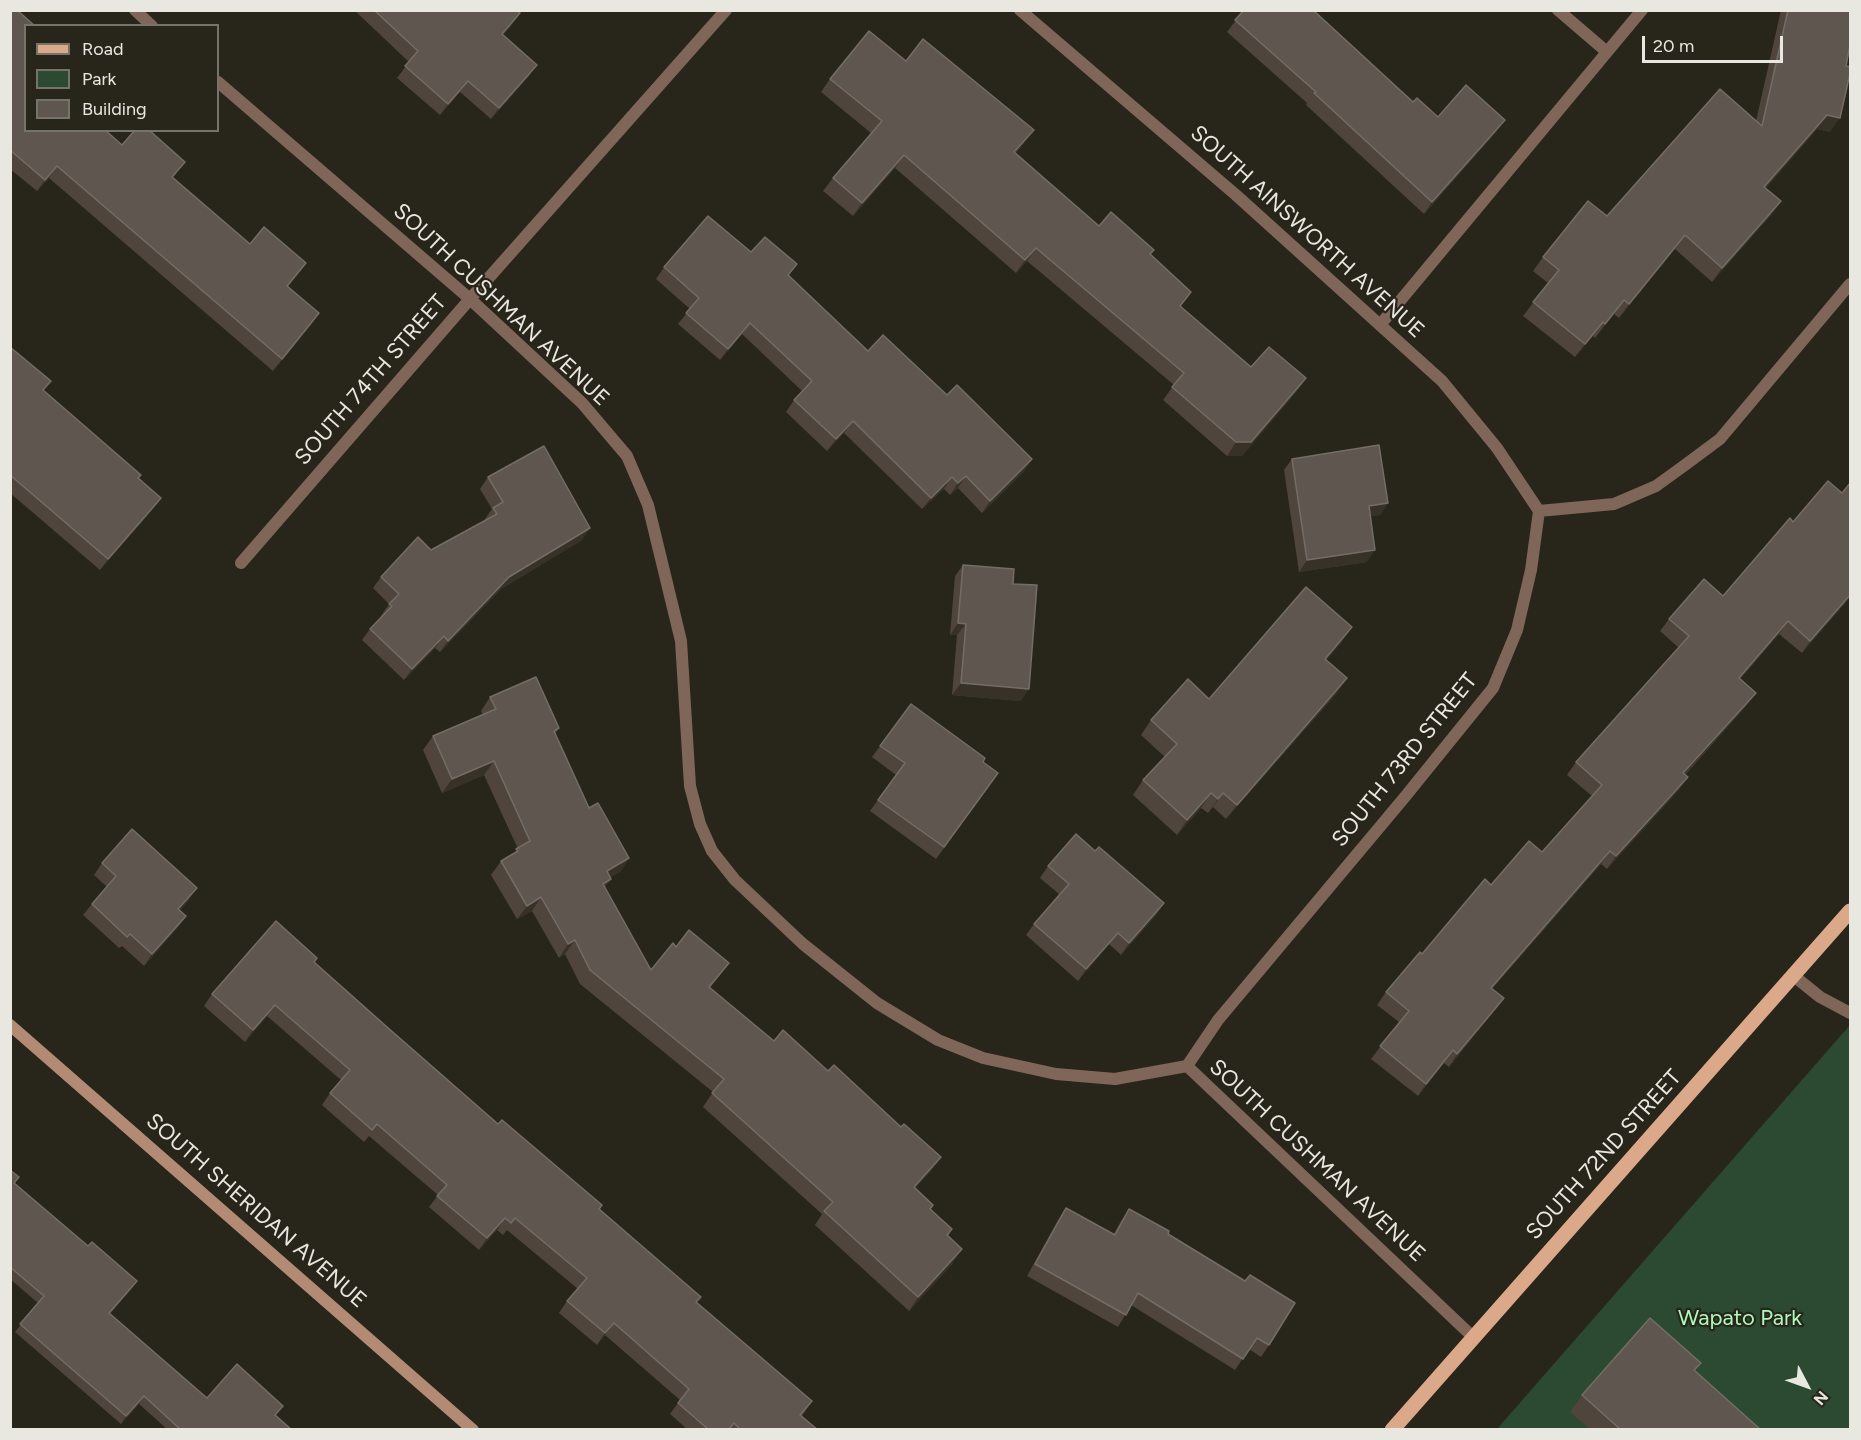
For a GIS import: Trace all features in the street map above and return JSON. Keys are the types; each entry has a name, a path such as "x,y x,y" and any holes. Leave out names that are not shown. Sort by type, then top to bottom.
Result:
{"main road":[{"name":"SOUTH 72ND STREET","path":"1392,1430 1851,911"}],"street":[{"path":"135,10 150,24"},
{"name":"SOUTH 74TH STREET","path":"241,563 470,299 726,10"},
{"name":"SOUTH AINSWORTH AVENUE","path":"1020,10 1236,195 1442,381 1497,448 1539,510"},
{"path":"1558,10 1606,52"},
{"path":"1380,325 1642,10"},
{"name":"SOUTH CUSHMAN AVENUE","path":"219,83 470,299 582,403 627,456 648,505 681,641 690,786 700,824 712,851 735,880 803,944 868,996 938,1040 983,1058 1056,1074 1115,1079 1187,1066 1473,1337"},
{"path":"1539,510 1614,504 1656,486 1685,465 1720,439 1851,284"},
{"name":"SOUTH 73RD STREET","path":"1187,1066 1218,1020 1493,688 1517,630 1531,570 1539,510"},
{"path":"1794,975 1820,997 1851,1013"},
{"name":"SOUTH SHERIDAN AVENUE","path":"10,1025 473,1430"}],"green space":[{"name":"Wapato Park","path":"1850,1025 1850,1429 1497,1429"}],"building":[{"path":"10,10 17,10 33,24 24,24 24,132 107,132 122,145 133,132 151,132 185,162 172,177 250,244 264,227 306,263 287,286 319,313 282,359 57,166 45,180 10,150"},
{"path":"374,10 517,10 520,13 502,34 537,65 499,108 468,81 448,104 405,66 418,51"},
{"path":"1244,10 1313,10 1413,102 1417,98 1438,117 1466,85 1505,120 1432,202 1314,93 1316,92 1235,20"},
{"path":"1788,10 1851,10 1851,40 1846,66 1851,69 1840,118 1827,115 1764,187 1781,201 1722,268 1685,235 1629,304 1624,300 1585,344 1533,302 1559,270 1543,257 1588,201 1607,216 1720,89 1762,126"},
{"path":"869,31 906,61 923,39 1034,130 1014,152 1099,226 1111,212 1154,250 1150,254 1191,292 1180,306 1251,367 1269,347 1306,378 1251,442 1236,442 1172,387 1184,373 1036,248 1025,260 904,155 862,203 833,178 882,121 830,79"},
{"path":"708,216 751,252 765,237 797,264 788,275 868,351 883,335 947,395 957,385 1032,459 990,501 966,476 958,483 952,477 931,498 853,421 836,439 794,400 812,381 750,323 728,349 686,313 699,298 664,267"},
{"path":"10,347 51,381 43,390 141,475 138,478 161,498 108,559 10,475"},
{"path":"1379,445 1388,503 1369,506 1375,550 1307,560 1292,459"},
{"path":"544,446 590,528 509,577 448,641 444,636 412,669 370,629 392,606 389,604 399,594 381,577 418,537 431,550 497,514 493,508 503,502 488,477"},
{"path":"1828,481 1842,493 1851,482 1851,594 1810,641 1788,621 1739,678 1756,693 1683,773 1688,777 1616,856 1610,851 1491,988 1504,998 1457,1054 1453,1050 1426,1084 1380,1046 1409,1011 1386,992 1420,952 1422,954 1485,879 1491,885 1529,841 1542,852 1602,785 1576,762 1689,636 1669,619 1704,579 1723,596 1790,518 1793,522"},
{"path":"963,565 1014,569 1013,584 1037,585 1029,689 961,683 966,624 958,623"},
{"path":"1306,587 1352,627 1325,659 1347,678 1237,805 1223,793 1218,799 1211,793 1187,820 1143,780 1177,744 1151,720 1188,679 1209,699"},
{"path":"536,677 559,728 554,731 589,808 598,803 629,858 607,871 611,879 603,884 651,970 673,943 676,947 689,930 729,963 709,987 774,1041 783,1030 828,1071 834,1065 901,1127 904,1124 941,1157 914,1187 933,1205 930,1209 952,1229 947,1235 962,1249 918,1297 824,1211 833,1202 712,1093 724,1079 590,970 575,940 568,944 541,897 527,906 501,861 530,841 494,761 452,779 433,736 496,709 490,697"},
{"path":"911,704 985,758 983,762 998,773 944,847 878,800 905,763 880,746"},
{"path":"132,829 197,888 178,909 186,916 152,954 130,934 127,937 92,904 116,876 102,863"},
{"path":"1076,834 1095,851 1099,847 1164,903 1129,943 1118,933 1086,969 1034,924 1069,884 1048,866"},
{"path":"276,921 317,958 314,962 498,1124 502,1120 602,1205 599,1209 701,1297 696,1302 812,1401 800,1415 818,1430 741,1430 734,1423 728,1430 709,1430 678,1403 689,1389 614,1323 605,1333 567,1301 587,1278 515,1218 511,1223 505,1218 487,1238 437,1196 447,1185 377,1124 372,1130 330,1093 350,1070 275,1005 253,1030 212,994"},
{"path":"10,1170 19,1177 14,1183 88,1246 92,1242 137,1281 109,1313 207,1398 237,1364 283,1406 275,1415 292,1430 181,1430 144,1396 126,1416 20,1324 44,1296 10,1267"},
{"path":"1066,1208 1115,1235 1129,1209 1169,1231 1168,1234 1245,1281 1250,1275 1295,1303 1269,1345 1257,1338 1243,1359 1138,1293 1126,1315 1035,1264"},
{"path":"1650,1318 1701,1363 1694,1370 1761,1430 1621,1430 1582,1395"}]}
